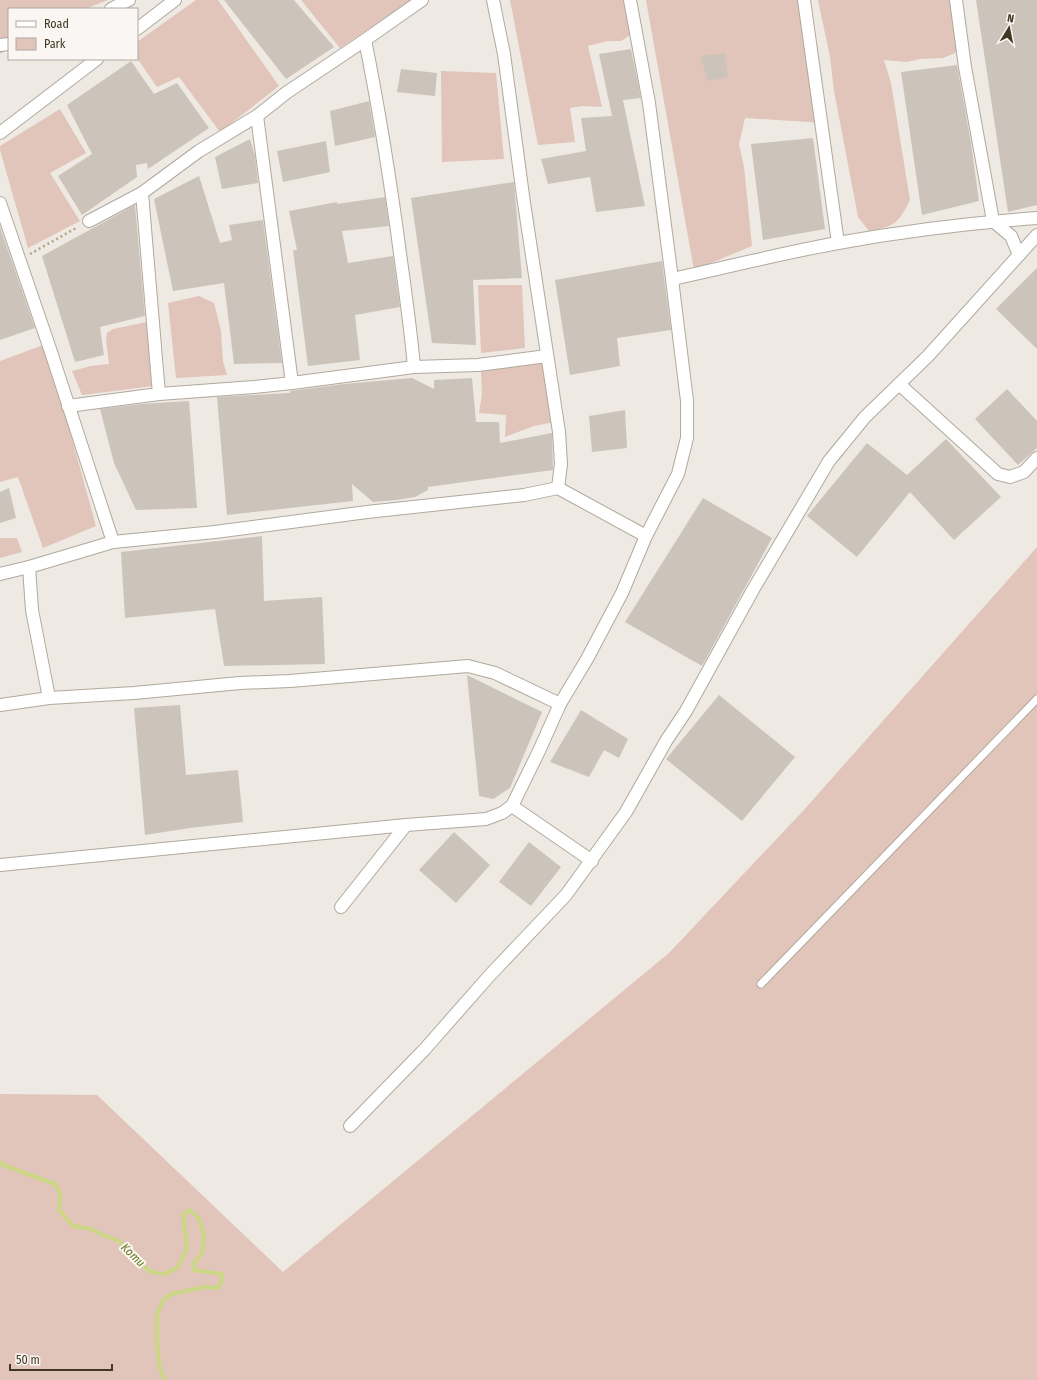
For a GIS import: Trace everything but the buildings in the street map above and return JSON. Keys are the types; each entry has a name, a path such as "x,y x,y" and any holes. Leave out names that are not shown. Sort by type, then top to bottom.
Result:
{"street":[{"path":"113,8 129,0"},
{"path":"138,28 175,0"},
{"path":"89,221 142,192 199,151 257,116 286,93 422,0"},
{"path":"493,0 504,54 524,203 559,432 561,464 558,488"},
{"path":"0,865 406,825 486,819 502,813 512,806 560,704 587,659 622,593 646,536 678,474 687,438 687,401 650,103 630,0"},
{"path":"804,0 838,243"},
{"path":"956,0 965,67 993,221 1011,236 1019,255"},
{"path":"365,40 388,166 414,367"},
{"path":"0,133 97,60"},
{"path":"257,116 292,383"},
{"path":"142,192 159,394"},
{"path":"0,202 113,542"},
{"path":"672,279 838,243 993,221 1037,218"},
{"path":"350,1126 424,1050 490,974 566,896 626,812 666,741 686,711 754,588 829,461 864,417 928,356 1037,235"},
{"path":"68,406 159,394 292,383 414,367 478,365 547,356"},
{"path":"899,384 998,474 1010,477 1024,472 1037,458"},
{"path":"0,574 113,542 215,532 344,515 524,495 558,488 646,536"},
{"path":"29,567 32,610 49,698"},
{"path":"0,705 49,698 134,693 240,683 468,666 495,673 560,704"},
{"path":"512,806 592,861"},
{"path":"341,907 406,825"}],"lane":[{"path":"761,984 1037,699"}],"path":[{"path":"20,259 89,221"}],"green space":[{"path":"0,0 108,0 88,8 8,8 8,50 0,54"},
{"path":"196,0 218,0 279,86 220,132 179,77 157,87 138,59 138,41"},
{"path":"301,0 411,0 340,48"},
{"path":"510,0 623,0 632,34 621,41 608,41 588,46 602,107 583,106 570,108 575,142 538,145"},
{"path":"646,0 803,0 824,123 745,118 739,144 744,167 752,246 694,270"},
{"path":"818,0 956,0 960,42 955,53 943,58 920,59 907,62 884,60 891,83 910,200 899,219 895,223 885,227 869,231 858,217 834,91 830,57"},
{"path":"441,71 496,73 504,159 442,162"},
{"path":"60,109 86,153 50,173 80,221 28,248 0,146"},
{"path":"478,285 522,285 525,348 481,353"},
{"path":"199,296 214,303 221,331 223,361 227,375 176,378 168,303"},
{"path":"147,322 161,385 82,395 72,371 91,366 109,364 106,340 107,333 113,329"},
{"path":"46,344 96,526 43,548 18,477 0,482 0,361"},
{"path":"549,360 565,424 549,423 534,426 505,437 506,415 479,413 482,394 481,371"},
{"path":"0,538 17,538 22,552 0,558"},
{"path":"1037,547 1037,1380 0,1380 0,1094 97,1095 283,1272 669,953 803,811"}],"waterway":[{"name":"Komu","path":"0,1162 3,1165 55,1184 60,1193 59,1210 73,1226 91,1229 119,1241 129,1254 151,1272 165,1274 178,1267 187,1248 183,1215 189,1210 199,1218 204,1236 202,1253 193,1264 194,1270 222,1274 222,1280 218,1288 204,1287 172,1294 164,1299 157,1314 157,1346 160,1369 165,1380"}]}
